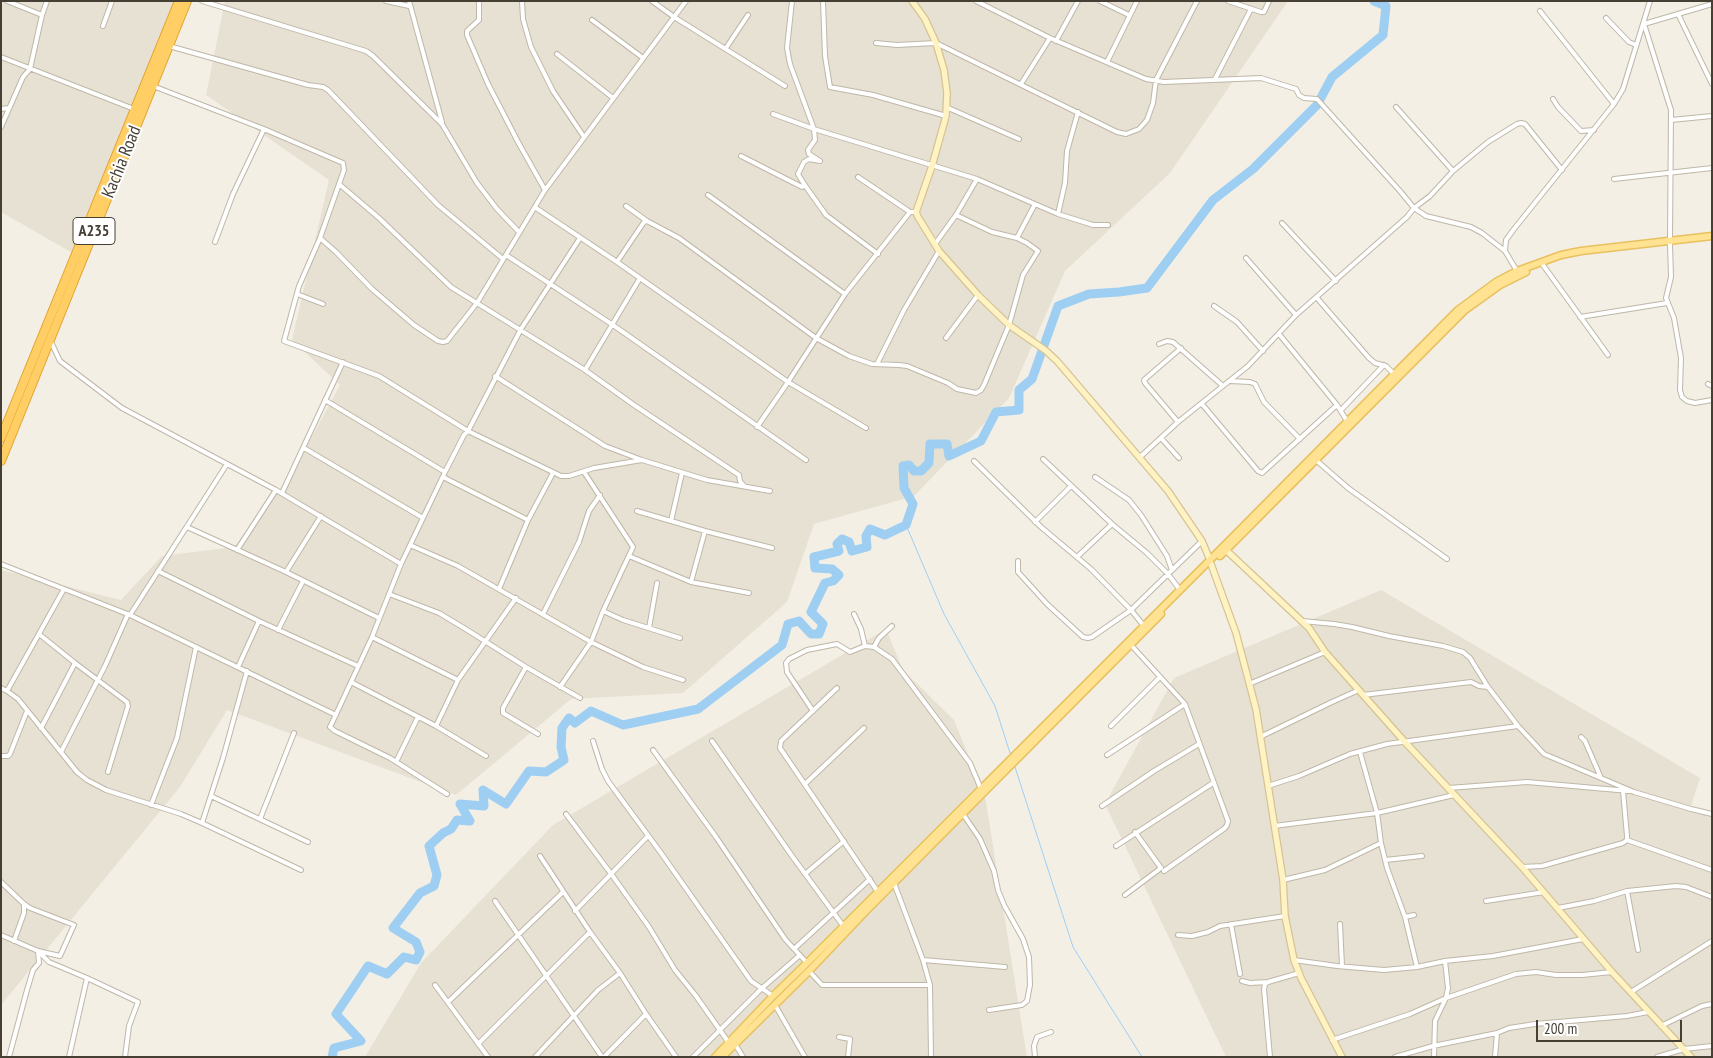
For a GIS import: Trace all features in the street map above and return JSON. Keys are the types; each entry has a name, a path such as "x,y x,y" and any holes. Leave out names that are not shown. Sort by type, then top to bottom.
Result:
{"highway":[{"name":"Kachia Road","path":"1,438 4,422 179,1"},
{"name":"Kachia Road","path":"1,461 187,1"}],"main road":[{"path":"722,1057 773,996 1180,590 1316,460 1465,310 1500,285 1563,258 1712,236"},
{"path":"715,1057 809,971 1131,645 1210,562 1226,550 1347,421 1458,310 1496,282 1517,271 1574,252 1670,242 1712,240"}],"street":[{"path":"7,1 42,16"},
{"path":"1,127 23,77 30,69 47,1"},
{"path":"103,26 112,1"},
{"path":"203,1 366,51 378,60 442,124 477,183 497,209 519,232"},
{"path":"386,1 409,4 442,124"},
{"path":"479,1 479,20 467,31 468,35 488,84 545,190"},
{"path":"522,1 523,19 531,47 553,91 584,137"},
{"path":"652,1 674,17 786,86"},
{"path":"320,238 372,289 407,319 438,341 447,341 477,303 519,232 536,208 545,190 686,1"},
{"path":"792,1 787,48 790,64 814,129 815,140 808,150 809,154 820,161 809,159 804,162 798,174 826,215 878,254"},
{"path":"824,1 825,56 830,87 873,95 946,116"},
{"path":"756,427 788,382 845,294 913,212 932,166 946,116 947,93 944,70 936,42 925,18 912,1"},
{"path":"976,1 1050,38 1146,79 1164,82 1261,78 1296,89 1299,95 1304,98 1317,99 1414,208 1426,216 1471,227 1482,233 1505,251 1517,271"},
{"path":"1056,40 1078,1"},
{"path":"1100,1 1130,15"},
{"path":"1107,62 1137,1"},
{"path":"876,43 897,45 936,42 1118,132 1126,134 1140,129 1147,120 1153,104 1156,80 1197,1"},
{"path":"1228,1 1264,12 1269,1"},
{"path":"1505,251 1506,240 1614,104 1622,89 1650,1"},
{"path":"1644,24 1712,4"},
{"path":"1215,79 1251,9"},
{"path":"1540,11 1614,104"},
{"path":"1678,14 1712,84"},
{"path":"726,48 748,16"},
{"path":"1606,18 1629,42 1636,46"},
{"path":"592,20 643,58"},
{"path":"1644,24 1671,110 1671,277 1666,298 1674,318 1680,358 1680,390 1682,397 1687,401 1695,403 1712,400"},
{"path":"1021,84 1050,38"},
{"path":"169,46 308,85 323,87 328,90 438,205 504,257 551,284 613,325 724,402 756,427 806,460"},
{"path":"557,54 613,98"},
{"path":"1,57 135,110"},
{"path":"153,86 264,129 340,161 344,166 320,238 297,294 284,341 387,380 468,431 561,476 569,476 594,468 642,460"},
{"path":"1553,98 1558,107 1581,131 1594,130"},
{"path":"946,107 1019,139"},
{"path":"1396,107 1453,171"},
{"path":"1,109 9,108"},
{"path":"1058,214 1065,183 1067,151 1078,112"},
{"path":"773,114 814,129 977,179 1058,214 1093,225 1108,224"},
{"path":"1671,120 1712,116"},
{"path":"1139,458 1178,422 1230,381 1263,351 1296,315 1408,217 1414,208 1430,196 1453,171 1488,142 1517,124 1525,124 1562,170"},
{"path":"215,242 233,194 264,129"},
{"path":"741,156 802,186 804,184"},
{"path":"1614,179 1712,168"},
{"path":"858,177 913,212 940,251 978,295 1009,325 1045,350 1057,361 1168,491 1202,541 1236,633 1256,709 1282,880 1285,916 1294,960 1342,1057"},
{"path":"935,244 977,179"},
{"path":"339,184 379,218 451,287 463,296 521,329 585,370 739,475 740,481 744,486"},
{"path":"708,194 845,294"},
{"path":"1017,238 1035,204"},
{"path":"626,206 678,238 816,338 864,363 907,366 958,389 976,393 984,385 1009,325 1023,275 1038,251 1017,238 992,232 956,214"},
{"path":"536,208 788,382 866,428"},
{"path":"616,262 644,222 648,221"},
{"path":"1282,222 1336,281"},
{"path":"447,794 396,762 332,729 331,725 372,638 401,564 444,474 521,329 580,238"},
{"path":"877,364 904,310 940,251"},
{"path":"1246,258 1296,315"},
{"path":"1543,265 1608,355"},
{"path":"585,370 640,278"},
{"path":"297,294 323,304"},
{"path":"946,338 978,295"},
{"path":"1317,298 1369,358 1375,363 1384,365 1394,374"},
{"path":"1580,317 1667,303"},
{"path":"1214,306 1237,322 1263,351"},
{"path":"1279,334 1341,410 1347,421"},
{"path":"50,339 60,361 122,408 282,493 401,564"},
{"path":"1159,344 1167,340 1173,342 1223,386"},
{"path":"1178,422 1144,380 1181,348"},
{"path":"282,493 342,362"},
{"path":"1341,410 1384,365"},
{"path":"495,376 605,446 642,460 707,480 770,491"},
{"path":"1230,381 1255,384 1264,402 1300,439"},
{"path":"325,400 444,474 528,520"},
{"path":"1202,404 1258,472 1262,473 1337,405"},
{"path":"1161,438 1179,458"},
{"path":"304,448 423,518"},
{"path":"1043,459 1168,574 1180,590"},
{"path":"1316,460 1348,488 1447,559"},
{"path":"974,461 1035,522 1077,557 1131,610 1144,626"},
{"path":"61,752 129,615 227,464"},
{"path":"560,687 592,642 603,611 632,550 632,545 584,472"},
{"path":"499,588 528,520 553,473"},
{"path":"671,521 682,473"},
{"path":"1095,477 1129,500 1141,515 1167,556 1172,570"},
{"path":"1035,522 1071,486"},
{"path":"237,550 276,490"},
{"path":"543,614 579,542 589,511 600,495"},
{"path":"637,511 772,548"},
{"path":"286,572 321,516"},
{"path":"1077,557 1112,524"},
{"path":"187,527 286,572 379,618"},
{"path":"691,582 705,531"},
{"path":"1018,561 1018,572 1047,604 1083,637 1092,638 1131,610 1202,541"},
{"path":"410,545 458,566 592,642 643,667 683,680"},
{"path":"1226,550 1314,634 1325,652 1361,693 1522,867 1612,972 1691,1057"},
{"path":"629,556 691,582 748,594"},
{"path":"1,564 129,615 336,715"},
{"path":"158,571 259,621 358,666"},
{"path":"278,630 303,582"},
{"path":"649,628 657,583"},
{"path":"7,691 64,589"},
{"path":"389,594 439,613 580,698"},
{"path":"436,726 458,680 516,598"},
{"path":"603,611 623,620 680,638"},
{"path":"854,614 861,629 865,646"},
{"path":"238,668 259,621"},
{"path":"1300,621 1352,627 1463,652 1470,658 1488,687 1518,726 1544,754 1634,792 1712,814"},
{"path":"874,647 879,638 892,626"},
{"path":"39,634 127,702 128,706 108,772"},
{"path":"372,638 458,680"},
{"path":"813,711 787,672 786,663 788,659 807,650 837,644 850,652 865,646 874,647 892,659 970,763 981,788"},
{"path":"1131,645 1185,704 1228,822 1227,825 1164,871"},
{"path":"151,804 177,738 196,647"},
{"path":"1249,684 1325,652"},
{"path":"41,728 75,663"},
{"path":"526,667 503,710 505,715 538,734"},
{"path":"202,823 235,720 247,672"},
{"path":"1111,726 1160,677"},
{"path":"350,682 418,716 486,756"},
{"path":"1260,737 1332,702 1361,693 1471,682 1479,686 1488,687"},
{"path":"1,688 18,699 77,772 87,780 106,790 202,823 302,870"},
{"path":"837,688 781,741 780,748 878,892"},
{"path":"1107,755 1185,704"},
{"path":"1,756 8,756 10,754 27,712"},
{"path":"396,762 418,716"},
{"path":"1268,786 1360,752 1404,741 1518,726"},
{"path":"805,784 864,728"},
{"path":"260,819 294,733"},
{"path":"1581,737 1601,778"},
{"path":"593,741 608,781 750,981 773,996"},
{"path":"712,741 844,927"},
{"path":"1102,806 1199,744"},
{"path":"653,750 716,837 785,939 807,963"},
{"path":"1360,752 1377,813 1380,843 1405,917 1417,967"},
{"path":"1449,788 1527,782 1634,792"},
{"path":"1116,846 1135,832 1214,783"},
{"path":"1623,791 1627,840"},
{"path":"1274,826 1377,813 1454,795"},
{"path":"211,796 308,842"},
{"path":"566,814 649,927 675,970 743,1057"},
{"path":"963,814 980,839 994,871 998,890 1004,905 1023,939 1029,956 1030,985 1027,1001 1022,1005 989,1010"},
{"path":"1125,895 1161,868 1135,832"},
{"path":"575,911 648,836"},
{"path":"1522,867 1542,866 1623,843 1627,840"},
{"path":"1627,840 1712,870"},
{"path":"805,874 844,841"},
{"path":"1282,880 1325,870 1380,843"},
{"path":"540,856 575,911 620,973 676,1057"},
{"path":"1385,860 1422,856"},
{"path":"794,949 870,878"},
{"path":"1,882 30,908 74,925 60,956 38,951 1,936"},
{"path":"894,883 923,960 930,985 931,1057"},
{"path":"1558,908 1594,901 1627,891 1679,886 1712,897"},
{"path":"1627,891 1638,950"},
{"path":"448,1002 563,892"},
{"path":"1486,901 1544,892"},
{"path":"495,901 603,1057 646,1014"},
{"path":"14,941 24,913 24,904"},
{"path":"1405,917 1414,915"},
{"path":"1178,935 1192,936 1208,932 1220,926 1285,916"},
{"path":"1231,924 1240,974"},
{"path":"1340,924 1342,966"},
{"path":"478,1044 590,932"},
{"path":"1294,960 1384,970 1493,956 1583,939"},
{"path":"1631,992 1712,941"},
{"path":"38,951 49,962 138,1002 129,1026 125,1057"},
{"path":"9,1057 26,990 39,963 38,951"},
{"path":"693,1057 761,989 800,955"},
{"path":"923,960 1006,967"},
{"path":"1434,1057 1435,1021 1446,998 1448,988 1445,961"},
{"path":"809,971 822,985 930,985"},
{"path":"1332,1040 1410,1014 1446,998 1521,973 1582,975 1612,972"},
{"path":"535,1057 598,990 620,973"},
{"path":"1242,981 1250,983 1268,982 1299,973"},
{"path":"69,1057 87,978"},
{"path":"1268,982 1265,984 1264,989 1270,1057"},
{"path":"435,985 488,1057"},
{"path":"775,1004 806,1057"},
{"path":"1661,1026 1702,1006 1712,1004"},
{"path":"1395,1057 1433,1046 1497,1033 1509,1028 1627,1016 1648,1012"},
{"path":"1035,1057 1034,1046 1037,1037 1051,1032"},
{"path":"1495,1057 1497,1033"},
{"path":"839,1037 850,1039 848,1057"},
{"path":"1656,1057 1684,1049 1712,1046"}],"shaded area":[{"path":"1,1 185,1 76,255 1,212"},
{"path":"225,1 1288,1 1170,173 1065,271 1009,398 914,496 814,524 787,602 683,693 571,699 456,795 227,710 180,787 1,1005 1,570 121,600 162,556 234,547 291,475 340,385 292,340 329,180 206,95"},
{"path":"1381,590 1700,778 1689,812 1712,816 1712,1057 1226,1057 1105,804 1174,678"},
{"path":"886,629 903,670 954,720 985,796 1027,1057 365,1057 421,963 553,825"}],"waterway":[{"path":"332,1057 334,1048 361,1041 336,1014 368,966 387,974 404,957 416,960 420,952 416,942 393,928 420,893 434,886 437,875 429,846 443,833 451,829 457,820 470,821 460,804 484,806 483,790 506,804 529,771 546,772 564,760 561,747 562,728 569,718 575,723 591,711 623,725 698,709 782,645 788,624 799,621 811,634 819,634 823,624 811,612 825,583 833,581 839,575 832,569 815,568 814,557 839,551 837,544 842,539 849,542 852,551 867,547 866,536 870,529 885,535 906,525 913,504 904,488 903,466 909,465 914,471 921,471 929,463 930,444 947,444 949,456 981,441 996,412 1019,410 1019,390 1032,379 1058,306 1089,294 1147,288 1213,200 1253,169 1317,105 1332,77 1383,35 1386,6 1374,1"},
{"path":"906,525 944,614 995,706 1011,756"},
{"path":"1015,767 1073,947 1142,1057"}]}
